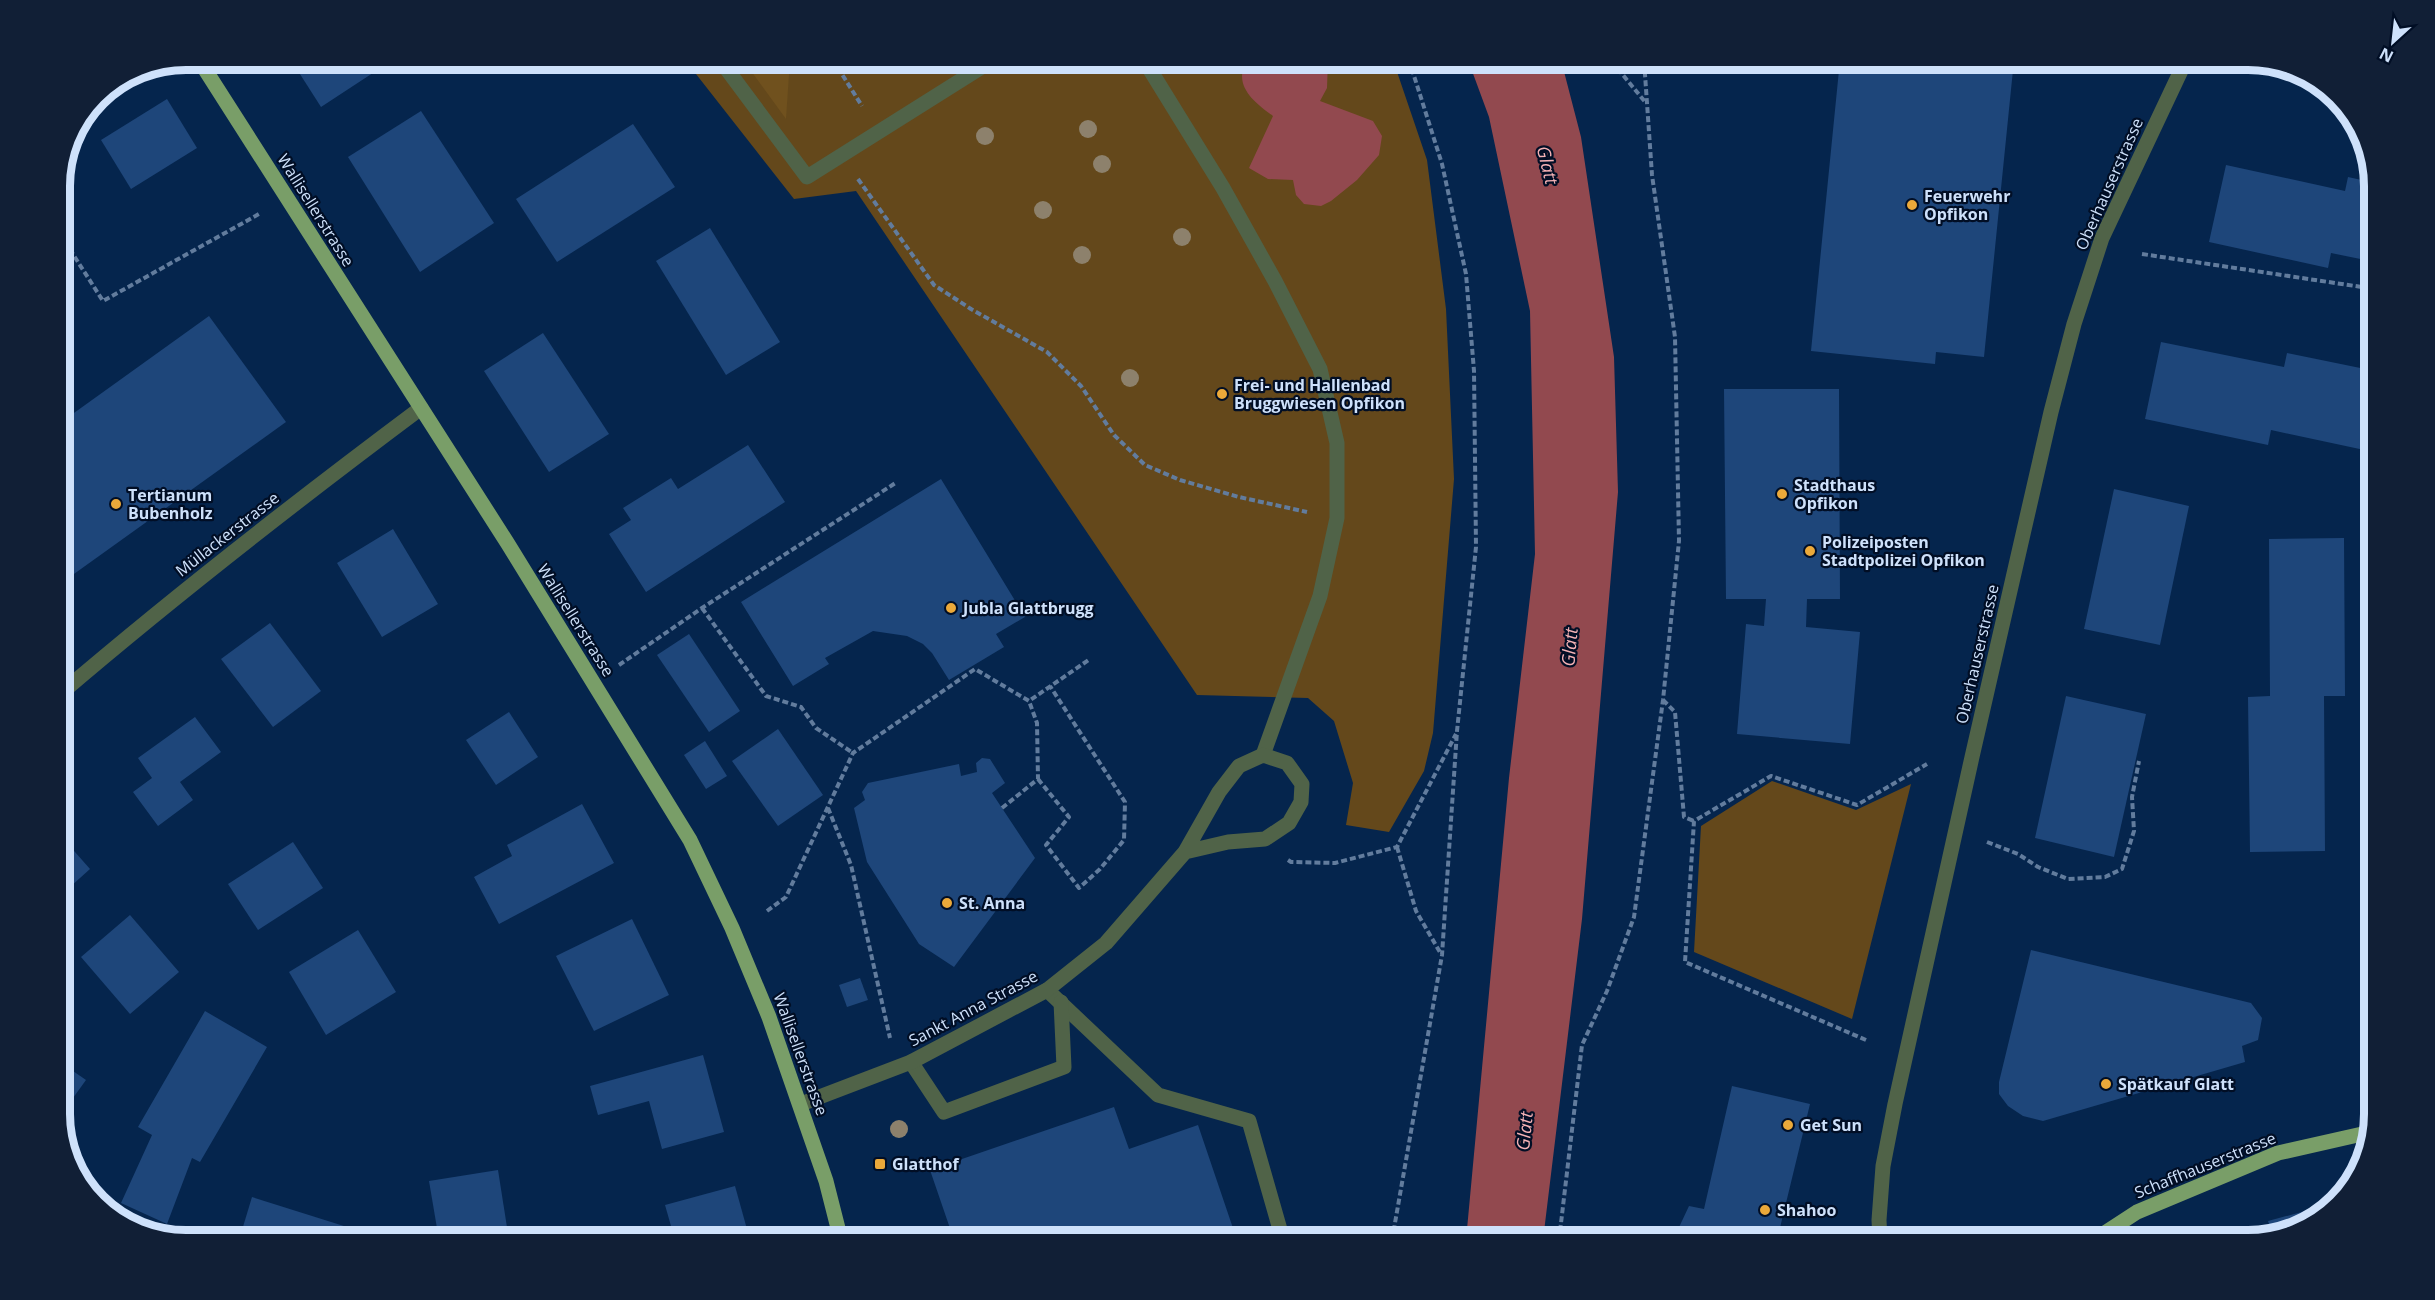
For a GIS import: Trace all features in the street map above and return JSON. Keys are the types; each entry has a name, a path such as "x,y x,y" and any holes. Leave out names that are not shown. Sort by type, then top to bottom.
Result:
{"main road":[{"name":"Wallisellerstrasse","path":"205,70 508,544 690,840 737,939 769,1017 801,1104 826,1181 838,1230"},
{"name":"Schaffhauserstrasse","path":"2109,1230 2137,1212 2278,1153 2362,1134"}],"street":[{"path":"727,70 807,177 977,70"},
{"path":"1150,70 1223,188 1275,281 1320,369 1337,443 1337,518 1320,596 1263,755 1287,764 1302,784 1301,802 1289,823 1265,839 1228,842 1185,852"},
{"name":"Oberhauserstrasse","path":"1880,1230 1883,1166 1894,1104 1972,757 2071,335 2102,238 2181,70"},
{"name":"Müllackerstrasse","path":"71,685 152,616 421,408"},
{"name":"Sankt Anna Strasse","path":"801,1104 911,1062 1047,990 1106,943 1185,852 1220,792 1239,766 1263,755"},
{"path":"1047,990 1158,1095 1249,1121 1280,1230"},
{"path":"911,1062 944,1112 1064,1067 1060,1002"}],"path":[{"path":"839,70 878,132"},
{"path":"1394,1230 1442,955 1458,731 1476,547 1472,349 1466,274 1442,164 1412,70"},
{"path":"1619,70 1647,103"},
{"path":"1560,1230 1582,1046 1634,917 1663,699 1679,541 1675,337 1652,175 1645,70"},
{"path":"841,155 934,285 1047,352 1081,386 1114,435 1145,465 1180,480 1239,497 1337,518"},
{"path":"71,251 103,301 259,214"},
{"path":"2142,254 2364,287"},
{"path":"619,665 702,608 897,482"},
{"path":"702,608 766,696 801,706 816,728 853,753"},
{"path":"1029,700 1090,659"},
{"path":"767,911 786,897 853,753 975,669 1029,700 1037,723 1038,779 1069,817 1046,845 1079,888 1100,869 1124,840 1125,802 1050,686"},
{"path":"1663,699 1675,712 1684,817 1694,821"},
{"path":"1442,955 1416,911 1396,848 1458,731"},
{"path":"1987,842 2018,854 2038,867 2068,879 2105,877 2122,869 2134,831 2132,797 2139,761"},
{"path":"1694,821 1771,776 1857,805 1927,764"},
{"path":"1002,808 1038,779"},
{"path":"828,807 850,865 890,1040"},
{"path":"1694,821 1685,962 1866,1040"},
{"path":"1265,839 1291,862 1335,863 1396,848"}],"shaded area":[{"name":"Frei- und Hallenbad Bruggwiesen Opfikon","path":"693,70 1396,70 1427,160 1446,309 1454,479 1433,733 1424,771 1389,832 1346,825 1353,783 1334,721 1308,698 1197,695 856,191 794,199"},
{"path":"750,70 789,70 786,119"},
{"path":"1772,781 1856,810 1911,784 1852,1019 1694,952 1701,826"}],"water":[{"path":"1243,70 1328,70 1327,88 1320,101 1373,121 1382,136 1379,155 1357,180 1331,201 1321,206 1304,204 1296,195 1293,180 1268,179 1249,168 1273,116 1252,99 1242,77"},
{"name":"Glatt","path":"1472,70 1564,70 1581,137 1614,357 1618,492 1582,919 1544,1230 1467,1230 1509,778 1535,554 1530,311 1489,117"}],"building":[{"path":"297,70 377,70 321,107"},
{"name":"Feuerwehr Opfikon","path":"1839,70 2013,70 1984,357 1936,352 1935,364 1811,351"},
{"path":"167,99 197,148 131,189 101,140"},
{"path":"421,111 494,223 420,272 348,157"},
{"path":"633,124 675,187 557,262 516,199"},
{"path":"2226,165 2345,191 2348,177 2364,181 2364,260 2331,253 2328,268 2209,242"},
{"path":"710,228 780,342 726,375 656,261"},
{"name":"Tertianum Bubenholz","path":"209,316 286,422 71,576 71,415"},
{"path":"543,333 609,434 549,472 484,371"},
{"path":"2161,342 2284,367 2287,353 2364,369 2364,450 2271,430 2268,445 2145,419"},
{"name":"Stadthaus Opfikon","path":"1724,389 1839,389 1840,599 1807,599 1806,627 1860,632 1850,744 1737,734 1746,624 1764,626 1766,599 1726,599"},
{"path":"748,445 785,502 646,592 609,534 631,520 623,508 671,478 678,489"},
{"path":"941,479 1025,617 996,634 1004,647 949,680 932,653 923,644 907,636 873,631 825,658 829,664 793,686 741,602"},
{"path":"2114,489 2189,506 2160,645 2084,629"},
{"path":"393,529 438,604 382,637 337,563"},
{"path":"2344,538 2345,696 2324,696 2325,851 2250,852 2248,697 2270,696 2269,539"},
{"path":"270,623 321,691 273,727 221,659"},
{"path":"689,634 740,711 709,732 657,655"},
{"path":"2066,696 2146,714 2114,857 2035,838"},
{"path":"509,712 538,757 496,785 466,740"},
{"path":"195,717 221,752 180,782 193,800 158,826 133,792 152,778 138,758"},
{"path":"778,729 823,795 778,826 732,761"},
{"path":"705,741 727,776 706,789 684,755"},
{"name":"St. Anna","path":"982,758 990,759 1005,783 992,793 1035,858 954,967 919,944 867,862 854,808 865,800 862,792 868,783 959,764 961,776 977,772 976,763"},
{"path":"582,804 614,863 499,924 474,877 512,856 507,845"},
{"path":"293,842 323,888 258,930 228,884"},
{"path":"71,847 90,869 71,886"},
{"path":"130,915 179,972 130,1014 81,957"},
{"path":"632,919 669,995 594,1031 556,956"},
{"path":"358,930 396,992 326,1035 289,972"},
{"path":"2031,950 2251,1003 2262,1018 2258,1040 2242,1046 2245,1062 2043,1121 2023,1116 2008,1106 1999,1094 1999,1082"},
{"path":"860,978 868,1000 847,1007 839,985"},
{"path":"205,1011 267,1047 200,1162 192,1158 167,1224 121,1203 152,1135 138,1127"},
{"path":"703,1055 724,1132 662,1149 649,1101 598,1115 590,1086"},
{"path":"71,1070 86,1080 71,1101"},
{"path":"1732,1086 1810,1104 1779,1230 1678,1230 1689,1206 1704,1209"},
{"path":"1114,1107 1129,1149 1198,1125 1234,1230 951,1230 930,1170"},
{"path":"498,1170 507,1230 437,1230 429,1181"},
{"path":"735,1186 747,1230 672,1230 665,1205"},
{"path":"252,1197 357,1230 242,1230"},
{"path":"2315,1208 2300,1218 2279,1226 2270,1228 2268,1221"}],"place":[{"name":"Feuerwehr Opfikon","path":"1912,205"},
{"name":"Frei- und Hallenbad Bruggwiesen Opfikon","path":"1222,394"},
{"name":"Stadthaus Opfikon","path":"1782,494"},
{"name":"Tertianum Bubenholz","path":"116,504"},
{"name":"Polizeiposten Stadtpolizei Opfikon","path":"1810,551"},
{"name":"Jubla Glattbrugg","path":"951,608"},
{"name":"St. Anna","path":"947,903"},
{"name":"Spätkauf Glatt","path":"2106,1084"},
{"name":"Get Sun","path":"1788,1125"},
{"name":"Glatthof","path":"880,1164"},
{"name":"Shahoo","path":"1765,1210"}]}
